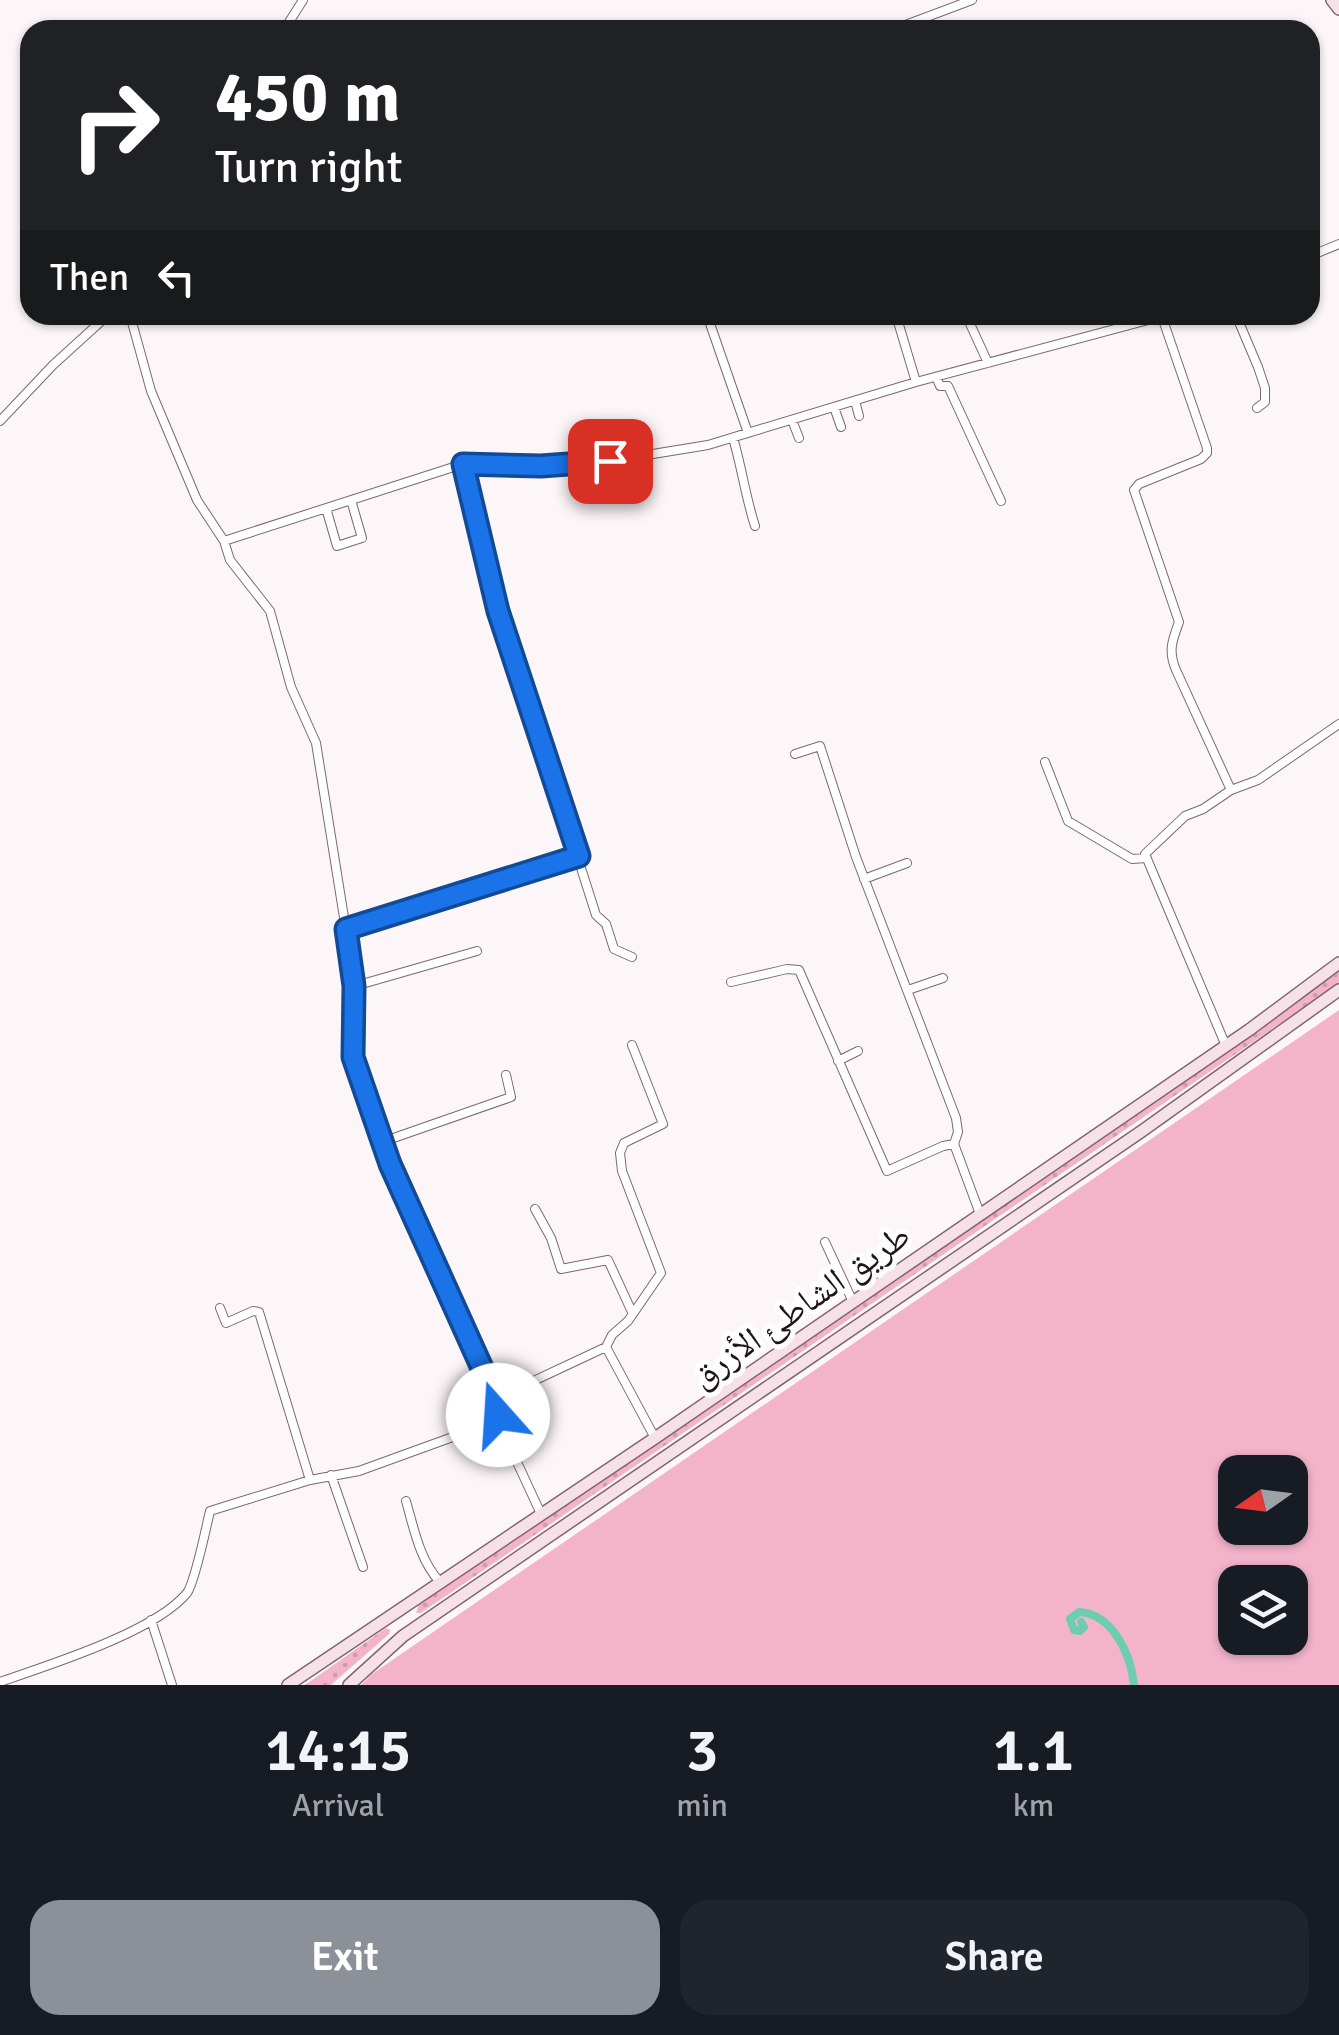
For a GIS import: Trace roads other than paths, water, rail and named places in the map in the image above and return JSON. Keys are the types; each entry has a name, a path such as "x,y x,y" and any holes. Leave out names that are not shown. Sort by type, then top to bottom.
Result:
{"main road":[{"path":"1332,0 1339,9"},
{"name":"طريق الشاطئ الأزرق","path":"288,1685 655,1438 1226,1046 1339,964"},
{"name":"طريق الشاطئ الأزرق","path":"348,1685 407,1633 1142,1131 1339,990"}],"street":[{"path":"919,20 972,0"},
{"path":"0,421 53,364 97,325"},
{"path":"0,1682 80,1654 151,1620 188,1591 210,1512 310,1480 359,1471 484,1426 498,1415 496,1399 382,1142 353,1057 354,986 316,743 291,687 270,611 230,560 224,541 189,482 152,391 133,325"},
{"path":"710,325 748,433"},
{"path":"899,325 916,382"},
{"path":"971,325 988,363"},
{"path":"224,541 463,464 541,466 610,461 708,445 936,376 1131,325"},
{"path":"1168,325 1207,454 1138,484 1134,494 1178,622 1170,642 1170,655 1232,790"},
{"path":"1240,325 1265,388 1265,402 1257,408"},
{"path":"936,376 940,386 948,386 1002,501"},
{"path":"854,400 859,416"},
{"path":"834,407 842,428"},
{"path":"792,420 798,438"},
{"path":"734,438 744,474 741,482 755,526"},
{"path":"463,464 498,611 596,915 606,924 614,950 632,956"},
{"path":"326,508 337,546 362,538 351,500"},
{"path":"1226,1046 1146,858 1148,848 1185,816 1258,780 1339,724"},
{"path":"795,754 820,746 864,879 956,1118 958,1132 954,1144 980,1214"},
{"path":"1045,762 1068,821 1132,859 1146,858"},
{"path":"346,929 579,856"},
{"path":"864,879 907,862"},
{"path":"354,986 476,951"},
{"path":"732,982 786,969 799,970 888,1171 954,1144"},
{"path":"908,990 943,978"},
{"path":"496,1399 606,1348 661,1273 622,1171 620,1153 624,1143 663,1124 632,1045"},
{"path":"838,1062 858,1051"},
{"path":"382,1142 511,1097 506,1075"},
{"path":"535,1209 561,1269 608,1260 632,1312"},
{"path":"825,1242 853,1302"},
{"path":"220,1308 226,1322 259,1312 310,1480"},
{"path":"606,1348 655,1438"},
{"path":"510,1447 541,1514"},
{"path":"331,1476 363,1567"},
{"path":"406,1501 417,1540 440,1582"},
{"path":"394,1612 407,1633"},
{"path":"151,1620 172,1685"}],"waterway":[{"path":"1081,1622 1084,1627 1074,1630 1070,1619 1079,1612 1091,1614 1111,1628 1129,1661 1134,1685"}]}
